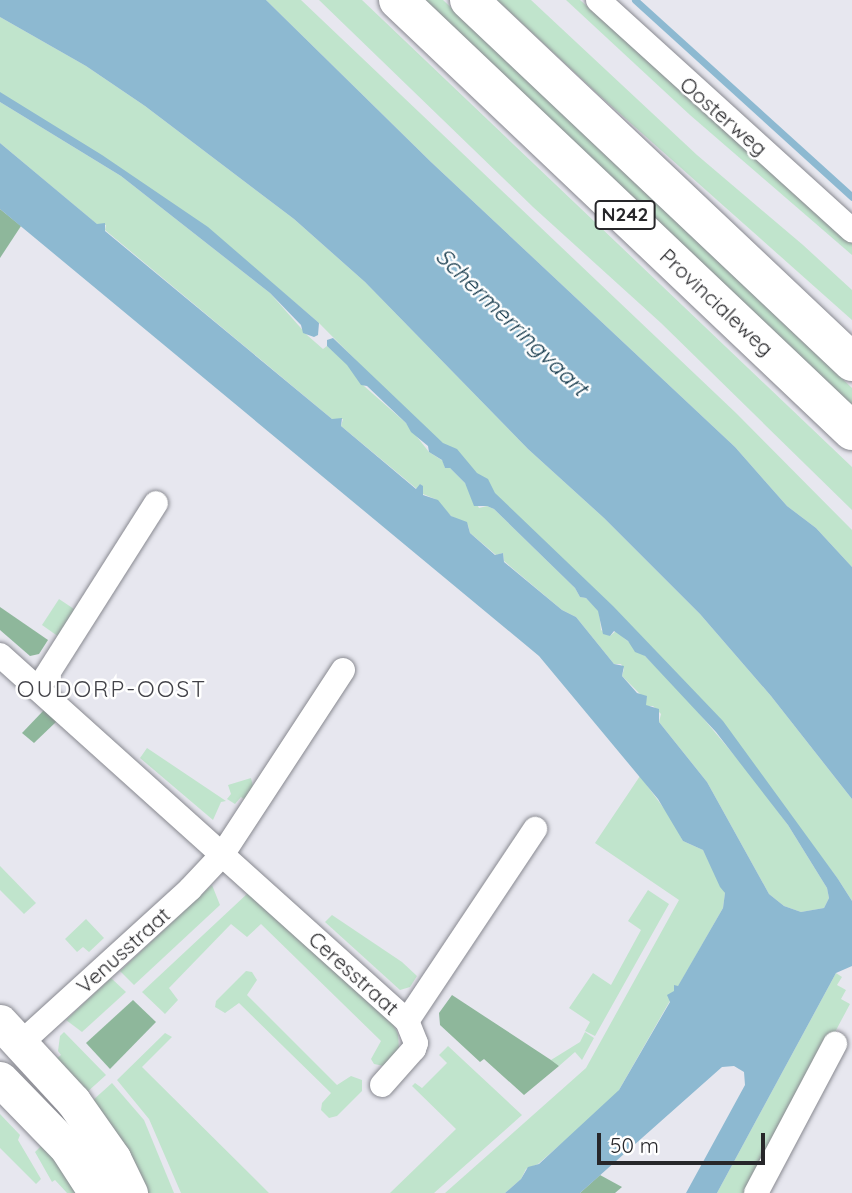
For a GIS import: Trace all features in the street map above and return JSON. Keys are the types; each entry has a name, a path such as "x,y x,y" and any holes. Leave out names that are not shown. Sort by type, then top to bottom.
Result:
{"highway":[{"name":"Provincialeweg","path":"398,0 852,431"},
{"name":"N242","path":"469,0 852,362"}],"street":[{"name":"Oosterweg","path":"598,0 852,230"},
{"path":"38,689 156,503"},
{"name":"Ceresstraat","path":"0,655 407,1021 535,829"},
{"path":"222,855 342,670"},
{"name":"Venusstraat","path":"7,1043 190,889 222,855"},
{"path":"382,1085 414,1049 416,1043 407,1021"},
{"path":"7,1043 79,1109 113,1158 130,1193"},
{"path":"756,1193 835,1044"},
{"path":"0,1079 67,1148 96,1193"}],"green space":[{"path":"266,0 301,0 736,413 852,530 852,567 816,528 787,506 735,447 431,162"},
{"path":"319,0 362,0 852,467 852,510 661,323 533,207"},
{"path":"414,0 443,0 852,388 852,411"},
{"path":"497,0 531,0 697,155 803,245 852,290 852,320 599,95"},
{"path":"566,0 580,0 852,243 852,255 690,115"},
{"path":"0,17 86,66 145,106 294,219 365,282 528,449 604,518 700,614 771,696 852,799 852,901 729,737 319,323 265,277 50,124 0,98"},
{"path":"0,102 121,176 270,293 307,335 323,349 327,346 347,364 364,386 406,423 429,452 443,461 445,468 450,468 465,483 479,508 487,506 494,509 575,588 580,597 586,598 599,611 601,630 610,636 616,631 682,693 750,774 788,825 827,888 829,898 824,908 801,912 784,906 769,894 707,782 659,722 661,714 653,706 646,706 640,694 622,676 624,669 621,664 614,664 576,617 562,610 504,561 503,553 496,555 470,533 468,525 451,516 435,499 423,494 421,484 417,489 341,426 343,419 332,419 105,230 106,225 98,225 0,143"},
{"path":"0,209 21,226 0,258"},
{"path":"59,599 77,611 59,637 42,625"},
{"path":"0,607 48,640 39,654 30,656 0,630"},
{"path":"44,710 57,721 34,743 22,733"},
{"path":"147,748 226,801 221,802 213,820 140,758"},
{"path":"640,776 671,818 683,841 703,850 725,893 723,908 615,1097 538,1164 526,1169 521,1179 505,1193 445,1193 586,1068 679,900 595,843"},
{"path":"251,778 254,790 247,801 241,797 235,804 227,799 231,794 228,785"},
{"path":"0,866 36,903 24,914 0,890"},
{"path":"212,885 220,905 134,985 120,971"},
{"path":"648,890 669,904 595,1036 585,1031 590,1022 569,1008 593,973 611,985 641,930 628,921"},
{"path":"248,893 393,1024 398,1034 399,1048 384,1066 374,1064 371,1059 381,1041 261,924 247,937 231,924 169,988 178,1000 165,1014 142,992"},
{"path":"332,915 402,962 417,976 410,987 400,990 325,922"},
{"path":"86,919 104,938 89,952 83,947 77,952 65,939"},
{"path":"246,971 252,972 257,980 247,995 337,1085 351,1076 362,1080 362,1091 337,1116 329,1118 321,1110 322,1103 331,1093 239,1003 225,1013 215,1007 216,1001"},
{"path":"836,973 842,977 837,985 846,990 841,999 850,1004 834,1034 746,1193 717,1193"},
{"path":"111,978 126,992 82,1032 66,1020"},
{"path":"452,995 559,1066 524,1095 484,1059 480,1062 440,1025 439,1013"},
{"path":"133,1000 156,1022 110,1069 86,1043"},
{"path":"64,1032 106,1075 85,1094 56,1059 61,1055 58,1051 60,1036"},
{"path":"585,1032 594,1038 582,1060 575,1052 559,1066 551,1060 580,1042"},
{"path":"165,1033 172,1037 142,1067 269,1193 181,1193 149,1119 117,1080"},
{"path":"448,1046 522,1115 434,1193 390,1193 456,1129 412,1086 415,1083 422,1088 447,1063 439,1055"},
{"path":"112,1083 144,1120 174,1193 145,1193 92,1101"},
{"path":"0,1114 20,1135 18,1140 41,1179 36,1184 0,1148"},
{"path":"44,1143 81,1193 67,1193 55,1180 52,1182 35,1152"},
{"path":"600,1175 622,1187 615,1193 580,1193"}],"water":[{"name":"Schermerringvaart","path":"0,0 266,0 431,162 735,447 787,506 816,528 852,567 852,799 771,696 700,614 604,518 528,449 365,282 294,219 145,106 86,66 0,17"},
{"path":"0,92 102,155 208,227 319,323 318,335 314,337 303,333 301,325 270,293 121,176 0,102"},
{"path":"0,143 97,224 105,223 105,231 332,419 342,418 341,426 416,489 420,484 423,486 423,495 438,500 451,516 467,522 470,533 495,555 503,553 504,562 562,610 576,617 614,664 624,666 622,676 637,693 647,696 646,705 659,709 659,722 707,782 769,894 784,906 801,912 824,908 829,898 827,888 788,825 716,732 645,656 635,652 628,641 614,631 610,636 603,634 598,611 586,598 580,597 575,588 494,509 474,506 465,483 450,468 445,468 442,460 429,452 428,446 367,386 361,385 347,365 327,346 327,340 333,338 443,443 457,449 477,473 488,479 495,493 613,606 723,721 838,879 852,901 852,966 836,973 717,1193 686,1193 745,1085 744,1072 734,1066 722,1067 580,1193 505,1193 521,1179 528,1167 539,1164 619,1090 670,1002 667,995 674,991 674,985 678,986 723,908 725,893 703,850 683,841 658,799 539,656 0,209"}],"waterway":[{"path":"635,0 852,197"}],"district":[{"name":"OUDORP-OOST","path":"112,689"}]}
